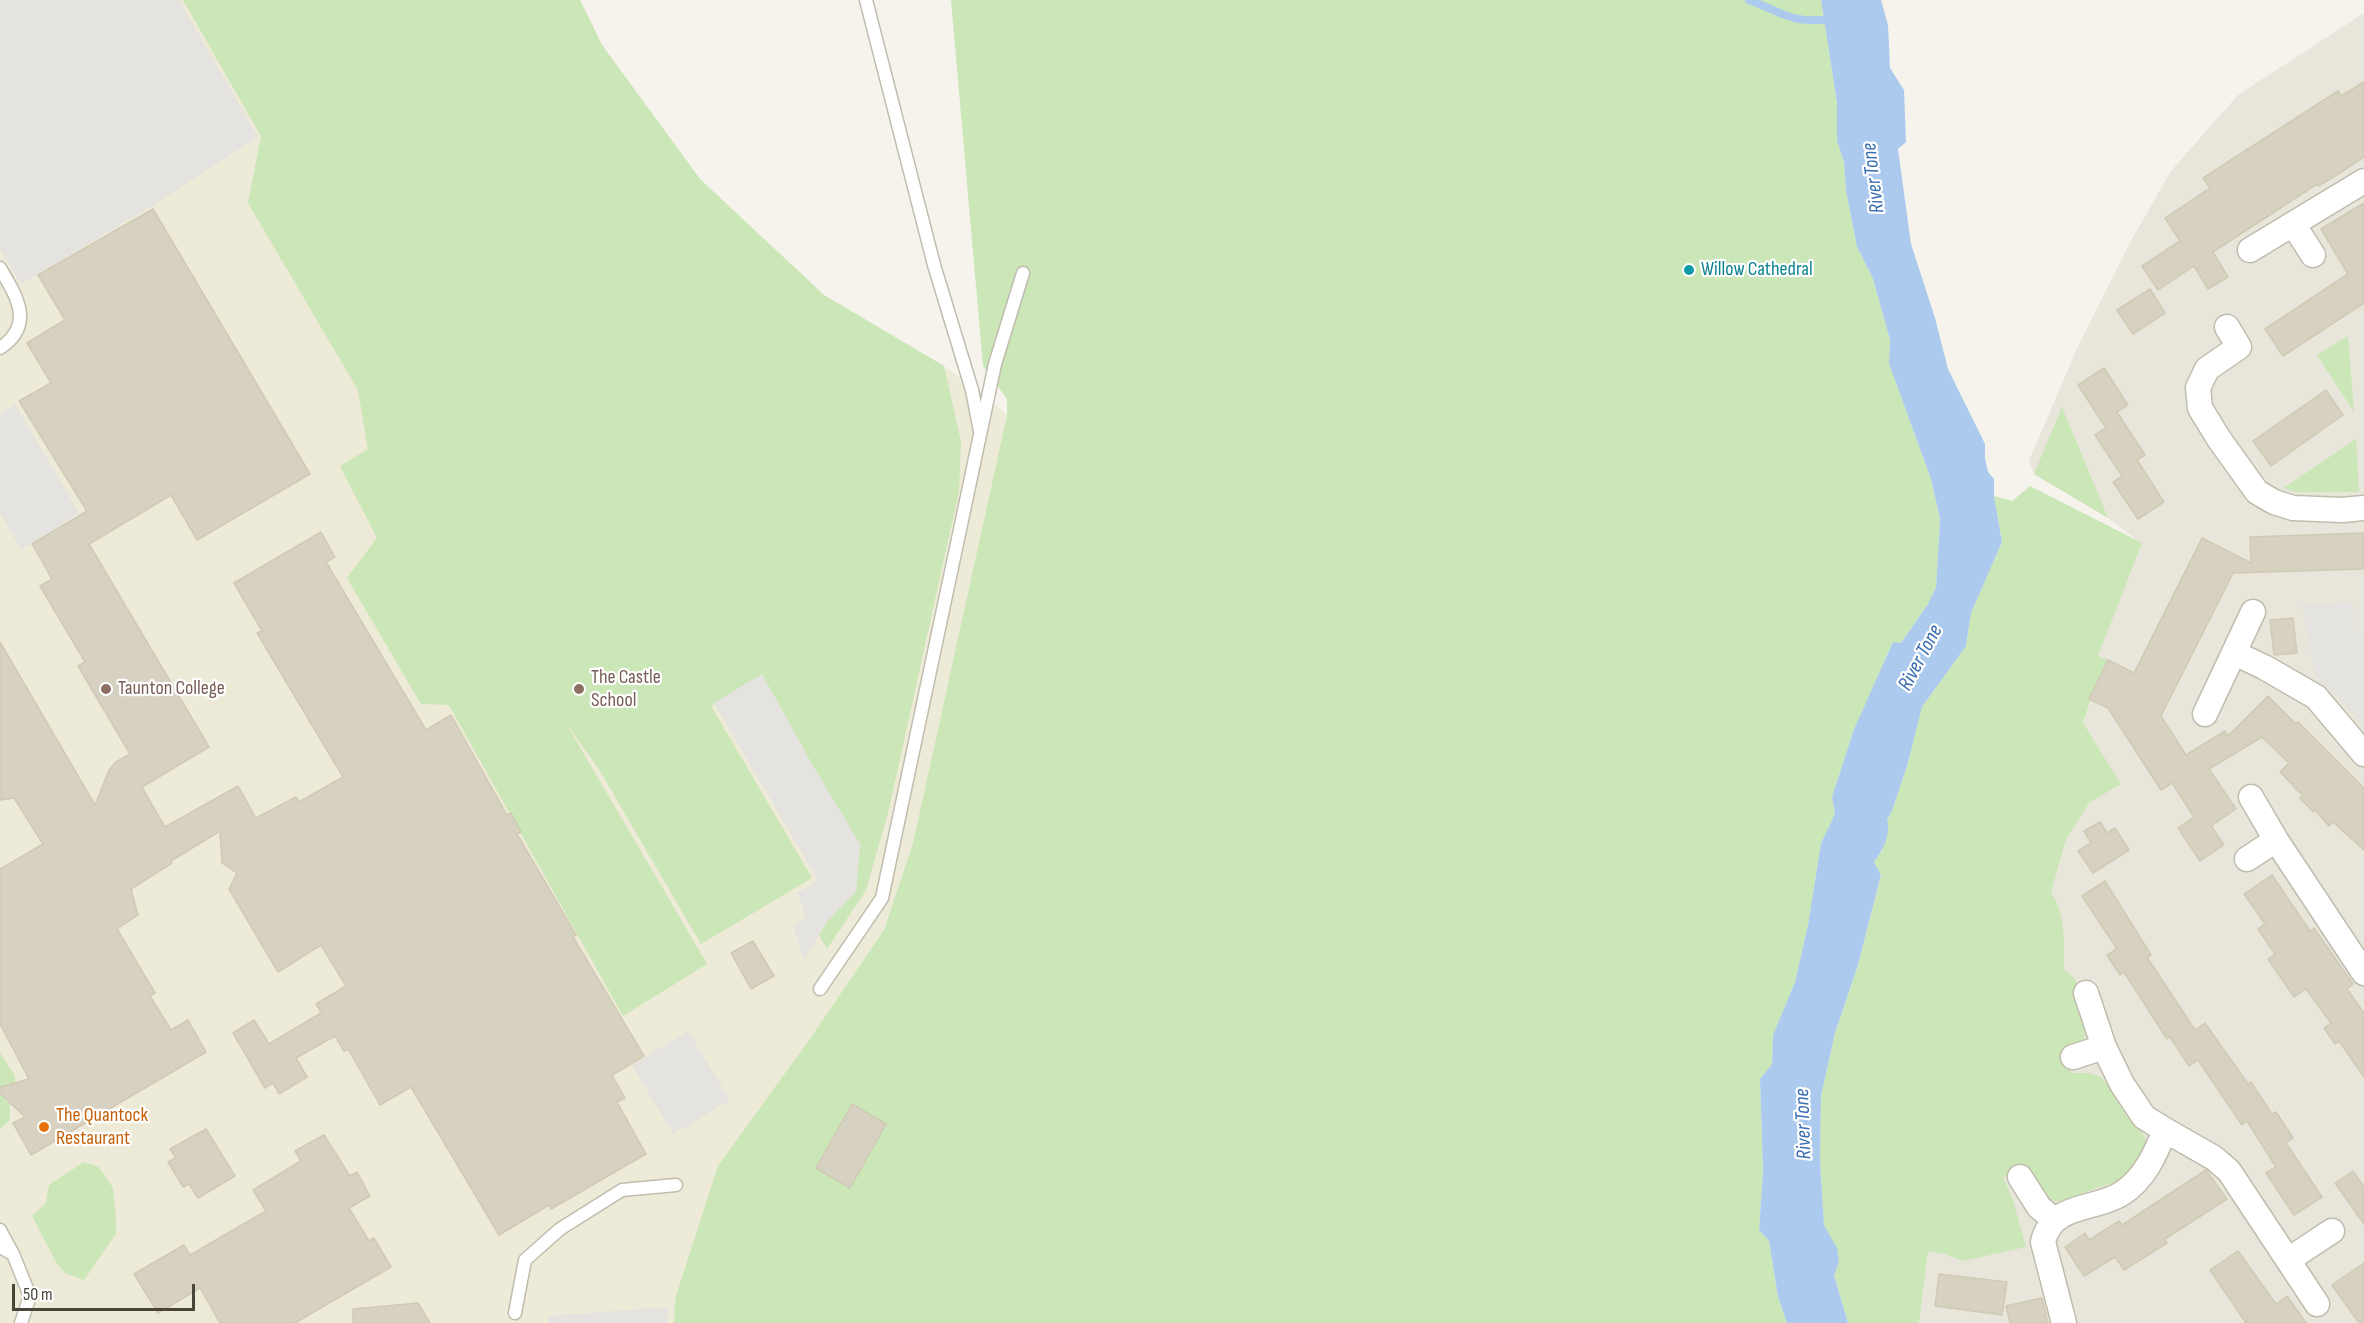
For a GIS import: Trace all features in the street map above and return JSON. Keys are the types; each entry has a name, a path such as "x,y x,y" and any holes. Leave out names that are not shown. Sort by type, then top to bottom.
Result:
{"street":[{"path":"2250,250 2364,181"},
{"path":"2293,224 2313,255"},
{"path":"2239,346 2207,369 2198,388 2200,408 2242,472 2257,492 2274,502 2293,508 2353,509"},
{"path":"2205,714 2253,612"},
{"path":"2234,653 2264,667 2316,697 2364,754"},
{"path":"2251,797 2276,840 2364,973"},
{"path":"2247,859 2276,840"},
{"path":"2086,993 2104,1047 2121,1084 2144,1117 2214,1158 2229,1171 2317,1304"},
{"path":"2073,1057 2104,1047"},
{"path":"2064,1323 2043,1242 2046,1229 2068,1212 2121,1194 2154,1159 2165,1130"},
{"path":"2020,1178 2039,1207 2054,1221"},
{"path":"2288,1260 2331,1231"}],"lane":[{"path":"866,0 934,265 972,390 981,437"},
{"path":"0,268 18,301 20,320 14,338 0,348"},
{"path":"820,989 882,898 995,364 1023,273"},
{"path":"515,1313 525,1260 560,1229 622,1190 676,1185"},
{"path":"0,1230 13,1254 30,1296 21,1323"},
{"path":"0,1247 13,1254"}],"shaded area":[{"name":"The Castle School","path":"0,0 580,0 602,45 700,179 824,295 944,366 1007,415 913,843 884,930 807,1043 675,1298 674,1323 0,1323"},
{"path":"0,0 179,0 258,137 152,206 21,284 0,249"},
{"path":"2364,13 2364,1323 1919,1323 1928,1251 2052,824 2121,784 2083,724 2091,701 2089,700 2107,660 2098,656 2141,543 2108,518 2034,474 2029,461 2078,346 2132,239 2171,171 2238,95"},
{"path":"15,404 79,513 21,550 0,512 0,414"},
{"path":"2353,602 2353,632 2364,632 2364,726 2337,696 2316,678 2302,604"},
{"path":"762,674 860,844 856,891 827,922 804,959 793,926 806,916 797,893 818,880 714,703"},
{"path":"688,1031 730,1100 673,1134 632,1065"},
{"path":"668,1307 667,1323 549,1323 549,1316"}],"green space":[{"name":"The Castle School","path":"183,0 580,0 602,45 700,179 824,295 944,366 961,442 959,491 888,813 866,890 827,949 819,935 827,922 856,891 860,844 762,674 711,706 812,878 701,944 600,771 564,720 707,964 623,1016 449,705 421,704 347,578 377,538 340,466 368,449 358,390 248,203 261,136"},
{"path":"951,0 1821,0 1837,103 1837,141 1844,162 1846,191 1857,247 1873,279 1890,340 1889,364 1931,479 1940,519 1936,587 1928,604 1901,643 1893,642 1854,729 1832,797 1835,814 1821,843 1808,925 1795,982 1773,1035 1772,1064 1760,1079 1763,1170 1759,1230 1769,1241 1778,1297 1787,1323 674,1323 675,1299 718,1166 807,1043 884,930 913,843 1007,415 1007,399 983,366","holes":["853,1104 886,1124 850,1188 816,1168"]},
{"path":"2348,336 2354,412 2317,355"},
{"path":"2062,407 2108,518 2034,474"},
{"path":"2356,439 2359,492 2296,492 2284,488"},
{"path":"2030,486 2142,543 2098,656 2108,660 2089,699 2091,700 2083,723 2121,784 2089,803 2066,839 2051,892 2062,920 2064,969 2074,979 2080,990 2087,1017 2082,1042 2076,1048 2063,1051 2071,1073 2089,1073 2101,1077 2127,1117 2140,1129 2148,1144 2132,1168 2117,1181 2061,1201 2046,1200 2025,1168 2003,1177 2013,1200 2026,1247 1963,1261 1928,1251 1919,1323 1848,1323 1834,1274 1839,1262 1824,1225 1820,1160 1821,1096 1835,1033 1858,965 1881,876 1874,862 1882,851 1887,820 1907,766 1922,707 1966,646 1971,613 2002,542 1994,496 2012,501"},
{"path":"0,1053 15,1076 15,1083 8,1083 2,1088 6,1101 10,1103 10,1120 0,1129"},
{"path":"84,1162 99,1167 113,1188 116,1234 84,1280 65,1273 56,1262 32,1216 46,1203 49,1185"}],"water":[{"name":"River Tone","path":"1821,0 1881,0 1888,25 1890,68 1904,90 1906,142 1898,149 1911,244 1935,318 1948,369 1985,444 1988,472 1994,479 1994,496 2002,542 1971,613 1966,646 1922,707 1907,766 1887,820 1888,831 1885,842 1874,862 1881,875 1858,965 1835,1033 1821,1096 1820,1160 1824,1225 1837,1248 1839,1262 1834,1275 1848,1323 1787,1323 1778,1297 1769,1241 1759,1230 1763,1170 1760,1079 1772,1064 1773,1035 1795,982 1808,925 1821,843 1835,814 1832,797 1854,729 1893,642 1901,643 1928,604 1936,587 1940,519 1931,479 1889,364 1890,340 1873,279 1857,247 1846,191 1844,162 1837,141 1837,103"}],"building":[{"path":"2364,82 2364,157 2327,181 2318,186 2317,184 2213,252 2228,277 2208,289 2194,266 2158,290 2142,266 2180,241 2165,218 2210,188 2203,178 2338,91 2341,96"},
{"path":"2364,203 2364,303 2283,356 2265,329 2348,274 2321,229"},
{"path":"153,209 310,474 197,540 171,495 89,544 209,747 142,787 165,827 238,786 256,818 296,797 299,802 343,777 257,633 262,631 234,583 321,532 335,557 326,562 426,730 451,715 507,815 511,813 521,832 517,834 576,935 573,937 644,1056 612,1075 625,1098 617,1102 646,1154 551,1209 549,1205 499,1235 411,1087 380,1105 348,1049 344,1051 335,1036 296,1058 307,1077 279,1094 273,1083 265,1088 233,1033 254,1020 269,1044 321,1013 316,1004 346,986 321,945 278,972 229,889 237,873 222,863 220,831 131,889 138,915 117,929 155,993 150,996 171,1030 188,1020 206,1052 31,1155 13,1123 25,1117 0,1093 0,1087 29,1079 0,1024 0,869 43,844 14,798 0,800 0,642 95,805 109,770 116,762 130,754 78,666 85,662 40,586 52,579 32,544 87,511 19,401 51,383 27,343 65,320 38,275"},
{"path":"2150,289 2165,313 2133,334 2117,310"},
{"path":"2104,368 2128,405 2117,412 2145,455 2137,460 2164,502 2138,519 2113,482 2122,476 2095,435 2106,428 2078,385"},
{"path":"2326,390 2343,415 2271,466 2253,441"},
{"path":"2364,533 2364,569 2233,573 2161,716 2186,755 2225,731 2228,736 2268,696 2296,724 2298,722 2364,788 2364,850 2333,822 2329,826 2300,798 2303,796 2280,772 2289,763 2262,737 2209,769 2236,809 2211,826 2224,845 2200,861 2178,828 2194,817 2172,783 2161,790 2108,708 2089,699 2108,660 2134,673 2202,538 2251,563 2250,537"},
{"path":"2293,618 2297,653 2274,655 2270,620"},
{"path":"2100,822 2107,833 2115,828 2129,850 2093,873 2078,851 2091,843 2084,831"},
{"path":"2272,875 2310,931 2314,928 2353,984 2347,989 2364,1013 2364,1077 2339,1041 2335,1044 2324,1028 2331,1023 2306,989 2294,997 2268,959 2275,954 2258,929 2265,924 2244,894"},
{"path":"2105,881 2151,955 2147,957 2195,1030 2205,1023 2248,1084 2251,1082 2272,1114 2276,1112 2293,1138 2286,1143 2322,1197 2294,1215 2266,1173 2276,1167 2247,1121 2242,1125 2198,1060 2189,1066 2170,1037 2167,1039 2124,972 2120,975 2107,955 2117,949 2082,896"},
{"path":"753,941 774,976 751,989 731,953"},
{"path":"852,1104 886,1124 850,1188 816,1168"},
{"path":"206,1129 235,1176 198,1198 189,1184 183,1187 168,1162 176,1158 170,1149"},
{"path":"324,1135 350,1176 357,1172 370,1196 349,1208 369,1241 374,1238 391,1267 295,1323 220,1323 200,1288 158,1313 134,1274 184,1245 190,1255 266,1211 253,1190 301,1161 295,1151"},
{"path":"2206,1170 2227,1199 2165,1239 2167,1243 2124,1270 2115,1257 2084,1276 2065,1247 2085,1233 2089,1240 2119,1221 2122,1225"},
{"path":"2353,1171 2364,1187 2364,1224 2335,1183"},
{"path":"2238,1251 2276,1304 2287,1296 2306,1323 2246,1323 2210,1270"},
{"path":"2364,1263 2364,1323 2359,1323 2332,1285"},
{"path":"1939,1274 2007,1282 2002,1315 1935,1306"},
{"path":"2042,1298 2048,1323 2010,1323 2006,1306"},
{"path":"418,1303 430,1323 353,1323 353,1309"}],"waterway":[{"path":"1749,0 1789,17 1807,20 1833,19"}],"place":[{"name":"Willow Cathedral","path":"1689,270"},
{"name":"Taunton College","path":"106,689"},
{"name":"The Castle School","path":"579,689"},
{"name":"The Quantock Restaurant","path":"44,1127"}]}
